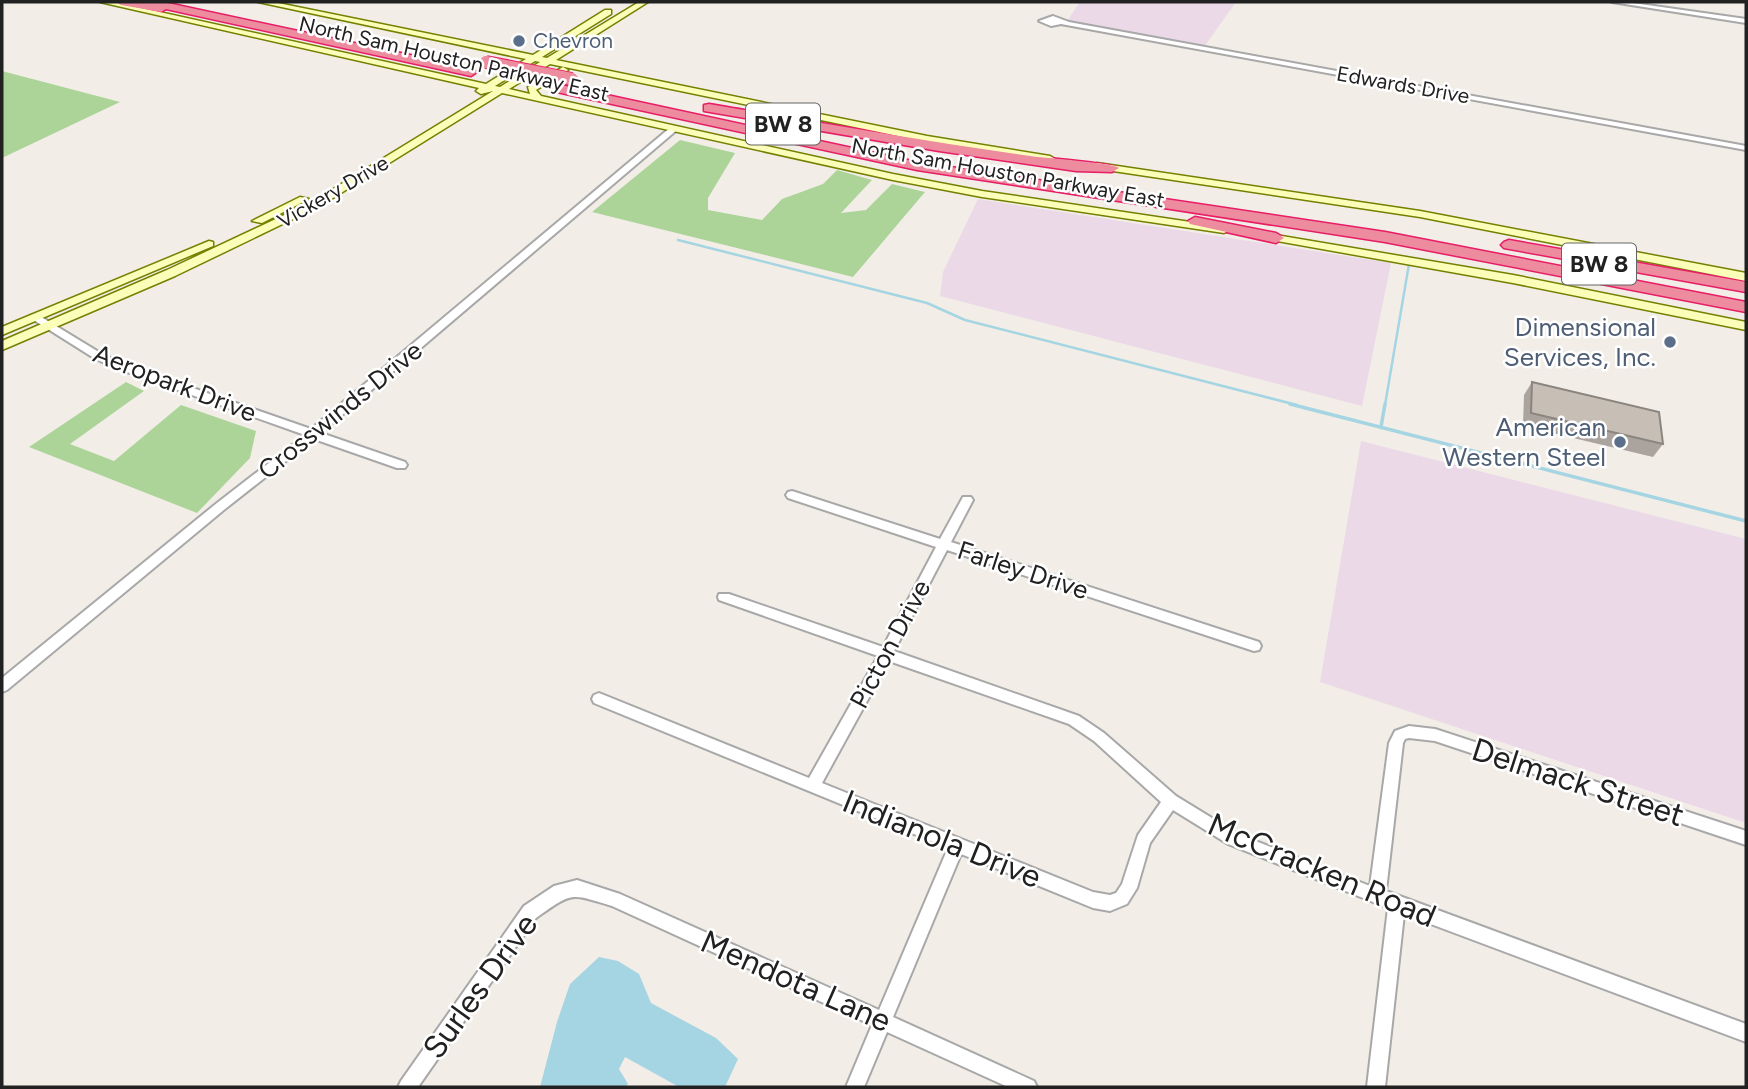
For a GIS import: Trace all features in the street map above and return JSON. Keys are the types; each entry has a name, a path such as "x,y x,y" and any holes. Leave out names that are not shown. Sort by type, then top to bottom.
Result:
{"highway":[{"path":"121,2 335,43"},
{"name":"North Sam Houston Parkway East","path":"149,2 950,172 1340,229 1746,307"},
{"name":"North Sam Houston Parkway East","path":"251,10 486,62 576,74 696,106 996,166 1289,208 1452,235 1746,295"},
{"path":"696,106 939,147 1076,167 1112,168"},
{"path":"950,172 1276,238"},
{"path":"1452,235 1746,288"},
{"path":"1515,261 1746,314"}],"main road":[{"name":"North Sam Houston Parkway East","path":"104,2 540,100 980,194 1276,238 1513,279 1746,326"},
{"name":"North Sam Houston Parkway East","path":"262,2 549,62 576,74 927,139 1420,214 1746,277"},
{"name":"Vickery Drive","path":"2,346 230,240 402,141 625,2"},
{"name":"Vickery Drive","path":"2,331 316,204 645,2"},
{"path":"458,82 484,76 507,63 505,52"},
{"path":"540,100 531,89 557,72 576,74"},
{"path":"402,141 415,145"}],"street":[{"path":"1615,2 1746,22"},
{"name":"Edwards Drive","path":"1060,22 1746,148"},
{"name":"Crosswinds Drive","path":"2,686 313,434 674,129"},
{"name":"Aeropark Drive","path":"35,317 97,356 117,365 401,465"},
{"name":"Farley Drive","path":"792,495 1254,646"},
{"name":"Picton Drive","path":"812,786 886,654 967,500"},
{"name":"McCracken Road","path":"724,597 1074,720 1099,737 1171,801 1233,839 1377,896 1746,1033"},
{"name":"Indianola Drive","path":"600,699 1093,900 1110,903 1121,899 1129,888 1143,840 1171,801"},
{"name":"Delmack Street","path":"1377,896 1396,743 1399,735 1409,732 1435,735 1746,838"},
{"path":"855,1087 957,845"},
{"name":"Mendota Lane","path":"560,891 577,888 602,895 1028,1087"},
{"name":"Surles Drive","path":"407,1087 530,912 560,891"},
{"path":"1376,1087 1397,903"}],"shaded area":[{"path":"1080,2 1236,2 1204,47 1067,21"},
{"path":"978,199 1391,263 1362,406 940,296 943,272"},
{"path":"1361,441 1746,539 1746,823 1320,682"}],"green space":[{"path":"2,71 120,102 2,158"},
{"path":"680,140 735,153 708,198 708,210 762,220 782,199 823,184 837,170 872,180 841,213 866,210 892,184 925,192 853,277 592,212"},
{"path":"126,382 144,391 70,444 114,461 181,405 256,431 250,458 197,513 29,447"}],"water":[{"path":"599,957 618,961 639,974 651,1003 716,1038 738,1059 725,1087 679,1087 625,1057 619,1069 628,1084 625,1087 540,1087 570,984"}],"building":[{"path":"1532,382 1659,412 1663,444 1531,413"}],"waterway":[{"path":"678,240 927,303 965,320 1297,405"},
{"path":"1385,405 1409,264"},
{"path":"1290,404 1746,521"},
{"path":"1381,427 1385,404"}],"place":[{"name":"Chevron","path":"519,41"},
{"name":"Dimensional Services, Inc.","path":"1670,342"},
{"name":"American Western Steel","path":"1620,442"}]}
